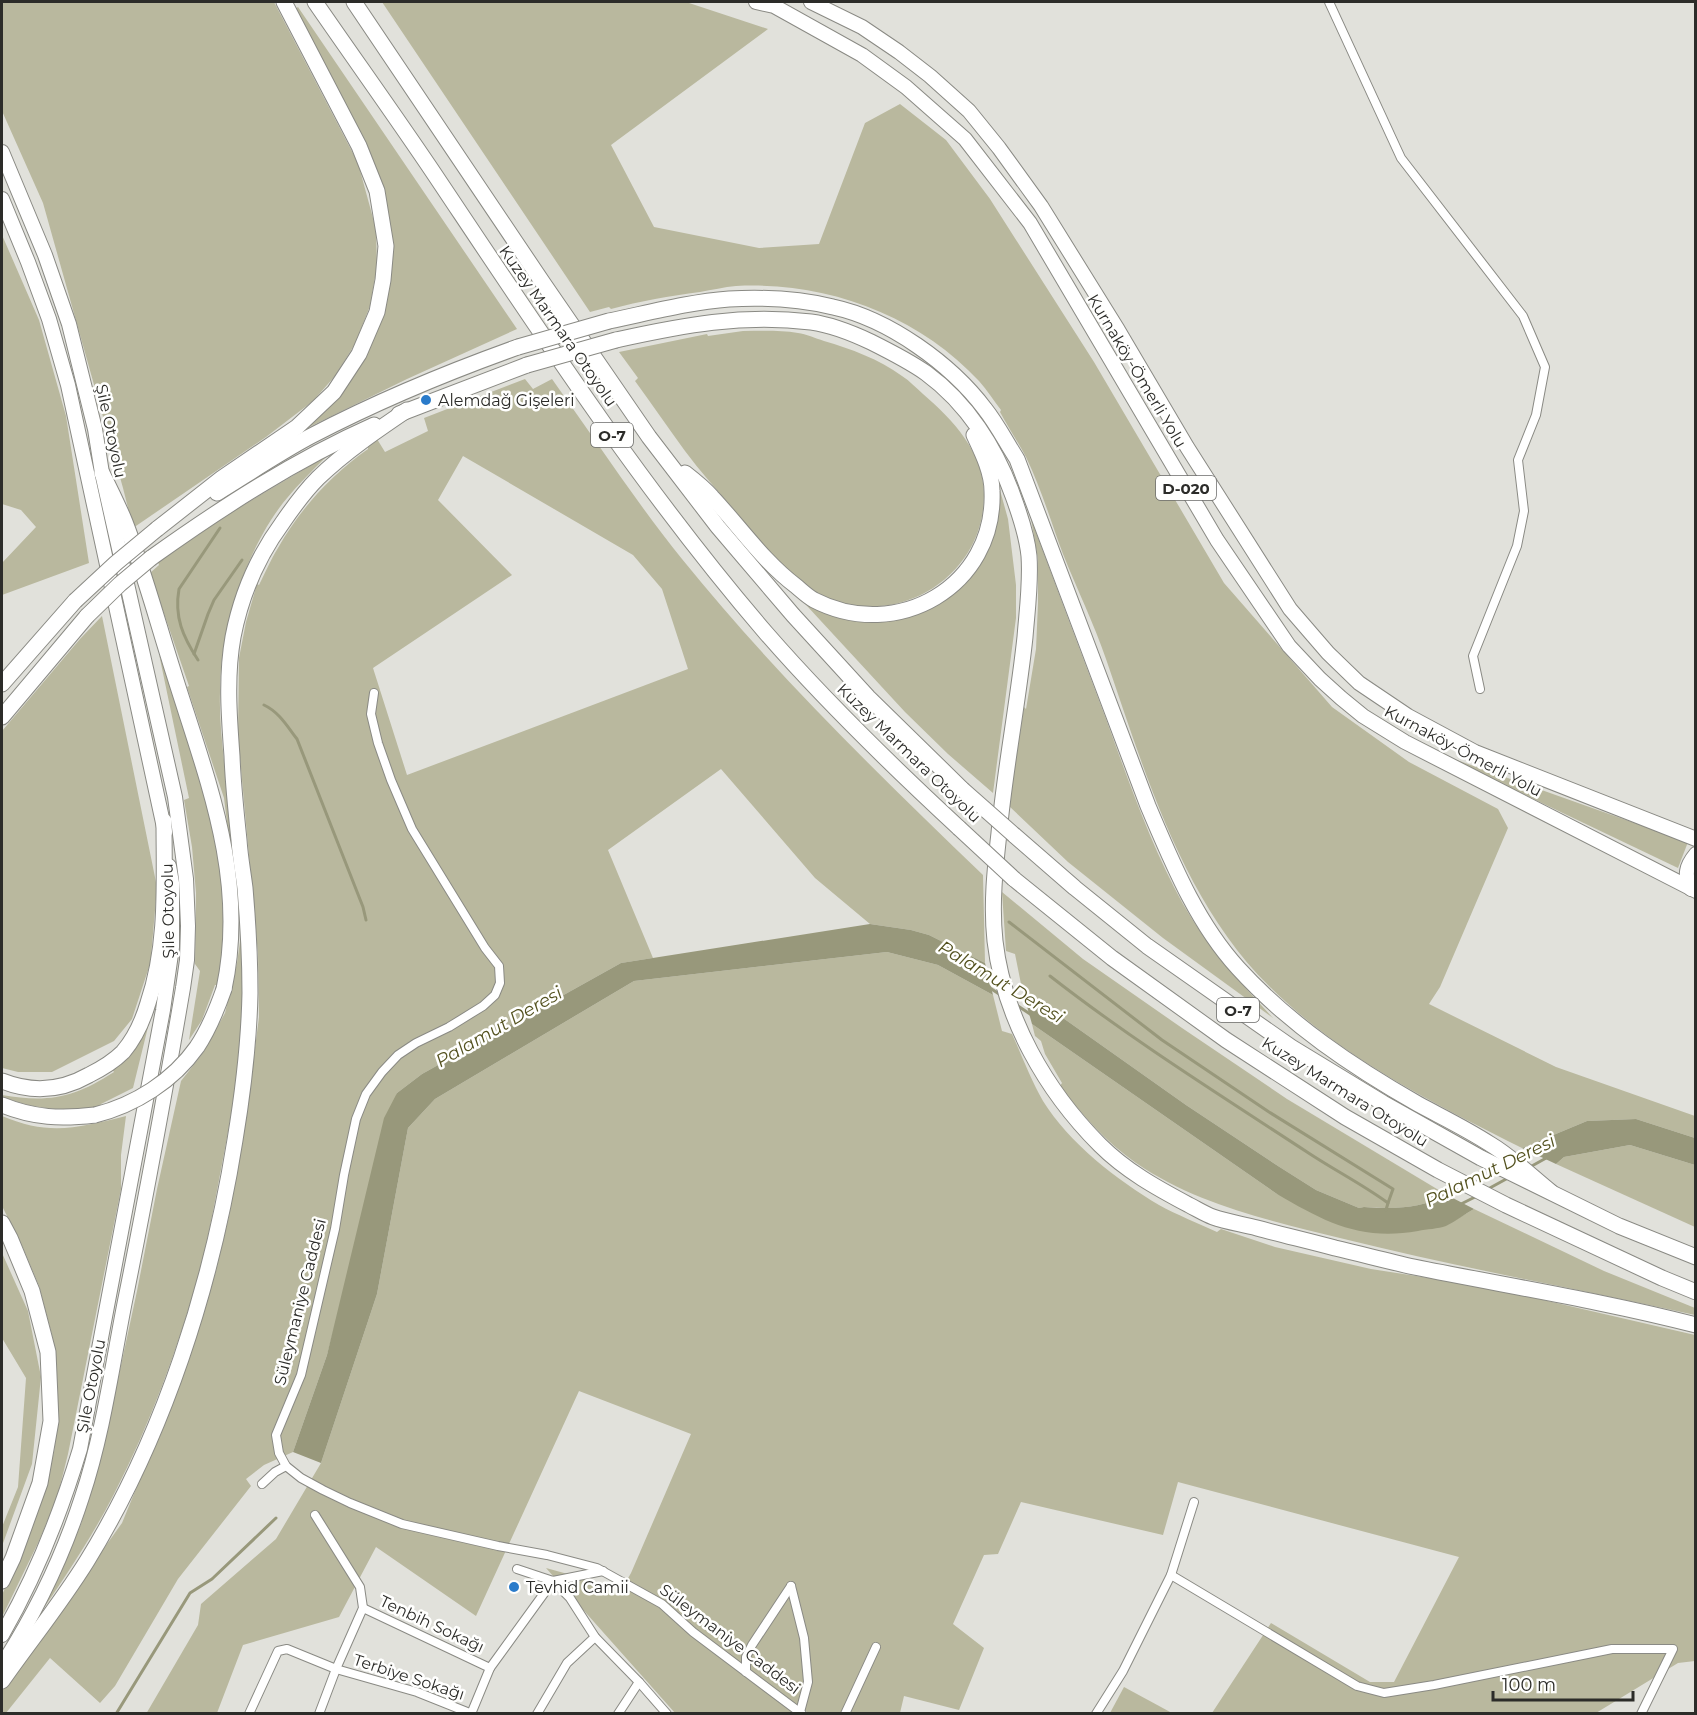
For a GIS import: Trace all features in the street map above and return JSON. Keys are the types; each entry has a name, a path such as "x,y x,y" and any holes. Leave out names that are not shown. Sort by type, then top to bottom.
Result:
{"highway":[{"path":"2,670 17,652 116,563 222,478 297,427 334,392 359,354 377,312 386,246 377,191 359,146 284,2"},
{"name":"Kuzey Marmara Otoyolu","path":"315,2 641,477 766,633 913,786 1014,879 1112,958 1226,1040 1345,1117 1438,1170 1506,1205 1695,1292"},
{"name":"Kuzey Marmara Otoyolu","path":"354,2 649,437 718,527 793,615 868,697 962,789 1147,946 1290,1047 1481,1158 1619,1226 1695,1257"},
{"name":"Kurnaköy-Ömerli Yolu","path":"756,2 774,6 862,55 906,87 965,139 1030,223 1217,540 1289,646 1320,679 1363,716 1405,742 1694,890"},
{"name":"Kurnaköy-Ömerli Yolu","path":"811,2 862,27 907,58 969,111 999,148 1041,206 1187,447 1290,609 1351,676 1408,716 1475,752 1695,839"},
{"name":"Şile Otoyolu","path":"2,152 45,255 69,324 92,413 102,473 175,797 186,879 188,926 183,988 96,1448 82,1497 65,1543 45,1588 2,1665"},
{"name":"Şile Otoyolu","path":"2,199 49,320 68,385 164,821 172,884 172,947 163,1011 80,1449 48,1545 2,1635"},
{"path":"157,529 310,436 390,398 457,369 518,347 609,321 688,305 774,298 834,307 886,326 935,359 961,381 985,409 1017,459 1148,806 1172,862 1205,924 1237,967 1287,1016 1343,1059 1416,1103 1492,1144 1551,1192"},
{"path":"2,717 87,616 151,558 195,526 288,469 349,436 407,410 527,364 616,340 685,325 770,319 817,323 847,331 890,352 927,374 947,392 989,442 1008,481 1019,514 1029,555 1027,611 1021,677 1004,785 993,887 993,918 996,947 1006,988 1024,1040 1044,1076 1068,1110 1101,1147 1130,1172 1213,1217 1408,1265 1695,1325"},
{"path":"649,437 711,495 749,542 783,577 812,599 831,607 856,613 886,615 906,611 926,603 953,585 965,573 976,556 990,522 993,490 982,451 947,392"},
{"path":"2,1681 86,1562 134,1472 165,1401 194,1318 220,1222 236,1135 250,995 246,906 233,783 229,700 233,637 242,602 264,551 303,494 341,457 407,410"},
{"path":"2,1105 32,1116 73,1118 112,1111 129,1103 171,1077 197,1047 214,1017 224,989 230,947 231,908 228,866 222,836 212,796 135,553 125,523 102,473"},
{"path":"2,684 75,601"},
{"path":"2,1081 33,1090 54,1089 78,1082 101,1069 123,1052 142,1023 159,964 164,913 164,821"},
{"path":"1694,890 1686,872 1695,854"},
{"path":"2,1222 32,1291 48,1352 51,1421 40,1483 13,1558 2,1581"}],"street":[{"path":"1329,2 1401,158 1523,316 1545,368 1536,415 1518,460 1524,511 1517,546 1473,656 1480,689"},
{"name":"Süleymaniye Caddesi","path":"374,693 371,714 391,780 416,837 485,948 499,966 500,983 495,995 483,1006 398,1055 366,1094 356,1119 332,1239 300,1375 276,1435 279,1454 286,1466 301,1478 350,1503 402,1524 547,1555 603,1571 662,1604 693,1632 801,1713"},
{"path":"262,1484 286,1466"},
{"path":"1096,1713 1123,1671 1171,1575 1194,1502"},
{"path":"315,1515 360,1587 363,1608 319,1713"},
{"path":"518,1569 553,1581 570,1598 595,1637 667,1713"},
{"path":"472,1713 490,1668 553,1581 603,1571"},
{"path":"1171,1575 1357,1686 1384,1693 1612,1649 1673,1649 1641,1713"},
{"path":"746,1672 746,1657 752,1645 790,1586 804,1638 808,1682 801,1713"},
{"name":"Tenbih Sokağı","path":"363,1608 490,1668"},
{"path":"537,1713 567,1663 595,1637"},
{"path":"845,1713 876,1647"},
{"name":"Terbiye Sokağı","path":"249,1713 278,1651 287,1649 336,1669 417,1692 472,1713"},
{"path":"618,1713 639,1682"}],"shaded area":[{"path":"2,2 274,2 358,163 376,229 377,266 370,306 355,344 335,376 313,401 266,437 133,528 43,203 2,111"},
{"path":"382,2 686,2 768,29 611,145 654,227 759,248 819,244 865,123 900,104 946,140 990,199 1094,362 1224,583 1332,707 1409,762 1498,809 1508,828 1440,987 1429,1004 1556,1067 1695,1116 1695,1138 1636,1119 1587,1121 1522,1148 1389,1077 1326,1035 1296,1011 1269,986 1239,952 1212,915 1189,875 1152,789 1101,646 1031,469 1001,410 979,381 955,358 928,338 899,321 836,296 803,289 732,286 590,312"},
{"path":"298,7 517,329 407,379 297,433 366,352 386,201 295,9"},
{"path":"2,235 39,320 66,416 89,563 2,595 2,563 36,527 21,510 2,504"},
{"path":"743,331 801,334 864,355 884,364 908,380 955,426 973,451 979,465 984,495 980,525 968,552 951,574 928,591 903,602 875,607 846,604 806,586 757,538 692,460 635,381 638,378 619,352 707,334 708,336"},
{"path":"525,379 533,389 552,379 648,515 717,601 828,722 983,875 985,963 929,935 870,924 815,878 721,769 608,850 653,958 621,963 422,1074 397,1093 327,1355 293,1452 264,1465 246,1479 251,1486 178,1579 115,1686 100,1703 50,1658 6,1713 2,1713 2,1687 122,1523 186,1367 216,1271 229,1216 243,1140 259,1017 258,954 238,736 239,658 257,584 259,585 275,552 296,520 329,481 377,439 385,452 428,431 424,418","holes":["463,456 633,555 662,589 688,669 407,775 373,668 512,575 438,500"]},
{"path":"328,455 283,503 271,520 241,581 228,625 221,670 221,725 241,935 224,798 150,573 159,565 158,562 235,510"},
{"path":"998,483 1008,519 1016,585 1016,618 993,793 905,712 796,594 862,619 958,588"},
{"path":"1031,519 1132,790 1171,882 1192,920 1213,949 1273,1018 1163,938 1068,862 1009,806 1024,707 1026,709 1036,649 1038,559"},
{"path":"102,616 157,887 150,968 132,1019 114,1041 52,1072 18,1072 2,1068 2,731"},
{"path":"159,654 199,775 210,817 223,901 223,943 217,985 215,985 202,1020 189,1040 200,971 195,964 196,893 192,847 184,800 189,798"},
{"path":"1437,753 1688,842 1678,868"},
{"path":"1002,892 1083,959 1182,1028 1287,1099 1447,1195 1407,1207 1359,1208 1316,1190 1186,1105 1022,989 1015,954 1006,951"},
{"path":"870,924 929,935 985,963 993,995 938,965 887,952 634,981 435,1099 408,1128 377,1294 321,1463 293,1452 327,1355 384,1118 397,1093 422,1074 621,963"},
{"path":"241,935 242,997 236,1079 212,1218 191,1301 151,1413 127,1468 86,1543 35,1621 60,1575 81,1524 101,1458 181,1081 203,1053 225,1013"},
{"path":"887,952 938,965 993,995 1002,1031 1012,1034 1043,1101 1054,1117 1080,1146 1111,1172 1143,1195 1173,1212 1217,1232 1221,1229 1275,1247 1371,1269 1487,1287 1695,1335 1695,1661 1678,1663 1596,1713 1212,1713 1271,1623 1370,1682 1394,1682 1459,1557 1178,1482 1163,1535 1021,1502 998,1554 984,1555 953,1624 984,1648 959,1710 904,1696 900,1713 809,1714 806,1711 804,1714 675,1713 546,1568 622,1589 691,1434 579,1391 476,1616 376,1547 339,1617 243,1645 217,1713 146,1714 198,1625 201,1604 276,1539 321,1463 377,1294 408,1128 435,1099 634,981"},
{"path":"1022,989 1186,1105 1316,1190 1359,1208 1407,1207 1447,1195 1474,1209 1446,1226 1397,1233 1361,1231 1327,1221 1277,1194 1032,1024"},
{"path":"1032,1024 1277,1194 1445,1226 1474,1209 1604,1271 1695,1308 1695,1315 1290,1226 1237,1210 1185,1190 1136,1163 1086,1118 1060,1086 1062,1083 1045,1054 1041,1041 1035,1036"},
{"path":"148,1027 133,1088 100,1106 50,1109 2,1097 2,1095 47,1098 86,1088 114,1072 112,1069 125,1058"},
{"path":"2,1116 34,1126 64,1128 126,1116 121,1155 121,1189 68,1454 57,1498 2,1617 2,1595 42,1495 54,1452 58,1418 57,1374 52,1335 39,1286 2,1206"},
{"path":"1636,1119 1695,1138 1695,1165 1630,1145 1564,1157 1556,1164 1522,1148 1587,1121"},
{"path":"1630,1145 1695,1165 1695,1227 1556,1164 1564,1157"},
{"path":"2,1253 28,1311 41,1377 32,1464 2,1546 2,1527 18,1487 26,1378 2,1338"},
{"path":"1124,1687 1172,1713 1110,1713"}],"waterway":[{"path":"198,660 181,626 178,609 179,589 220,528"},
{"path":"194,654 214,600 242,560"},
{"path":"264,705 278,715 297,739 363,907 366,920"},
{"path":"1009,922 1162,1040 1269,1112 1393,1189 1388,1203"},
{"path":"1050,976 1177,1067 1317,1159 1378,1196 1388,1203 1386,1210"},
{"name":"Palamut Deresi","path":"990,988 1002,996"},
{"name":"Palamut Deresi","path":"1018,1006 1030,1014"},
{"name":"Palamut Deresi","path":"1530,1167 1548,1157"},
{"name":"Palamut Deresi","path":"1488,1189 1508,1178"},
{"name":"Palamut Deresi","path":"1461,1204 1477,1196"},
{"path":"116,1714 190,1593 212,1579 276,1518"}],"place":[{"name":"Alemdağ Gişeleri","path":"426,400"},
{"name":"Tevhid Camii","path":"514,1587"}]}
